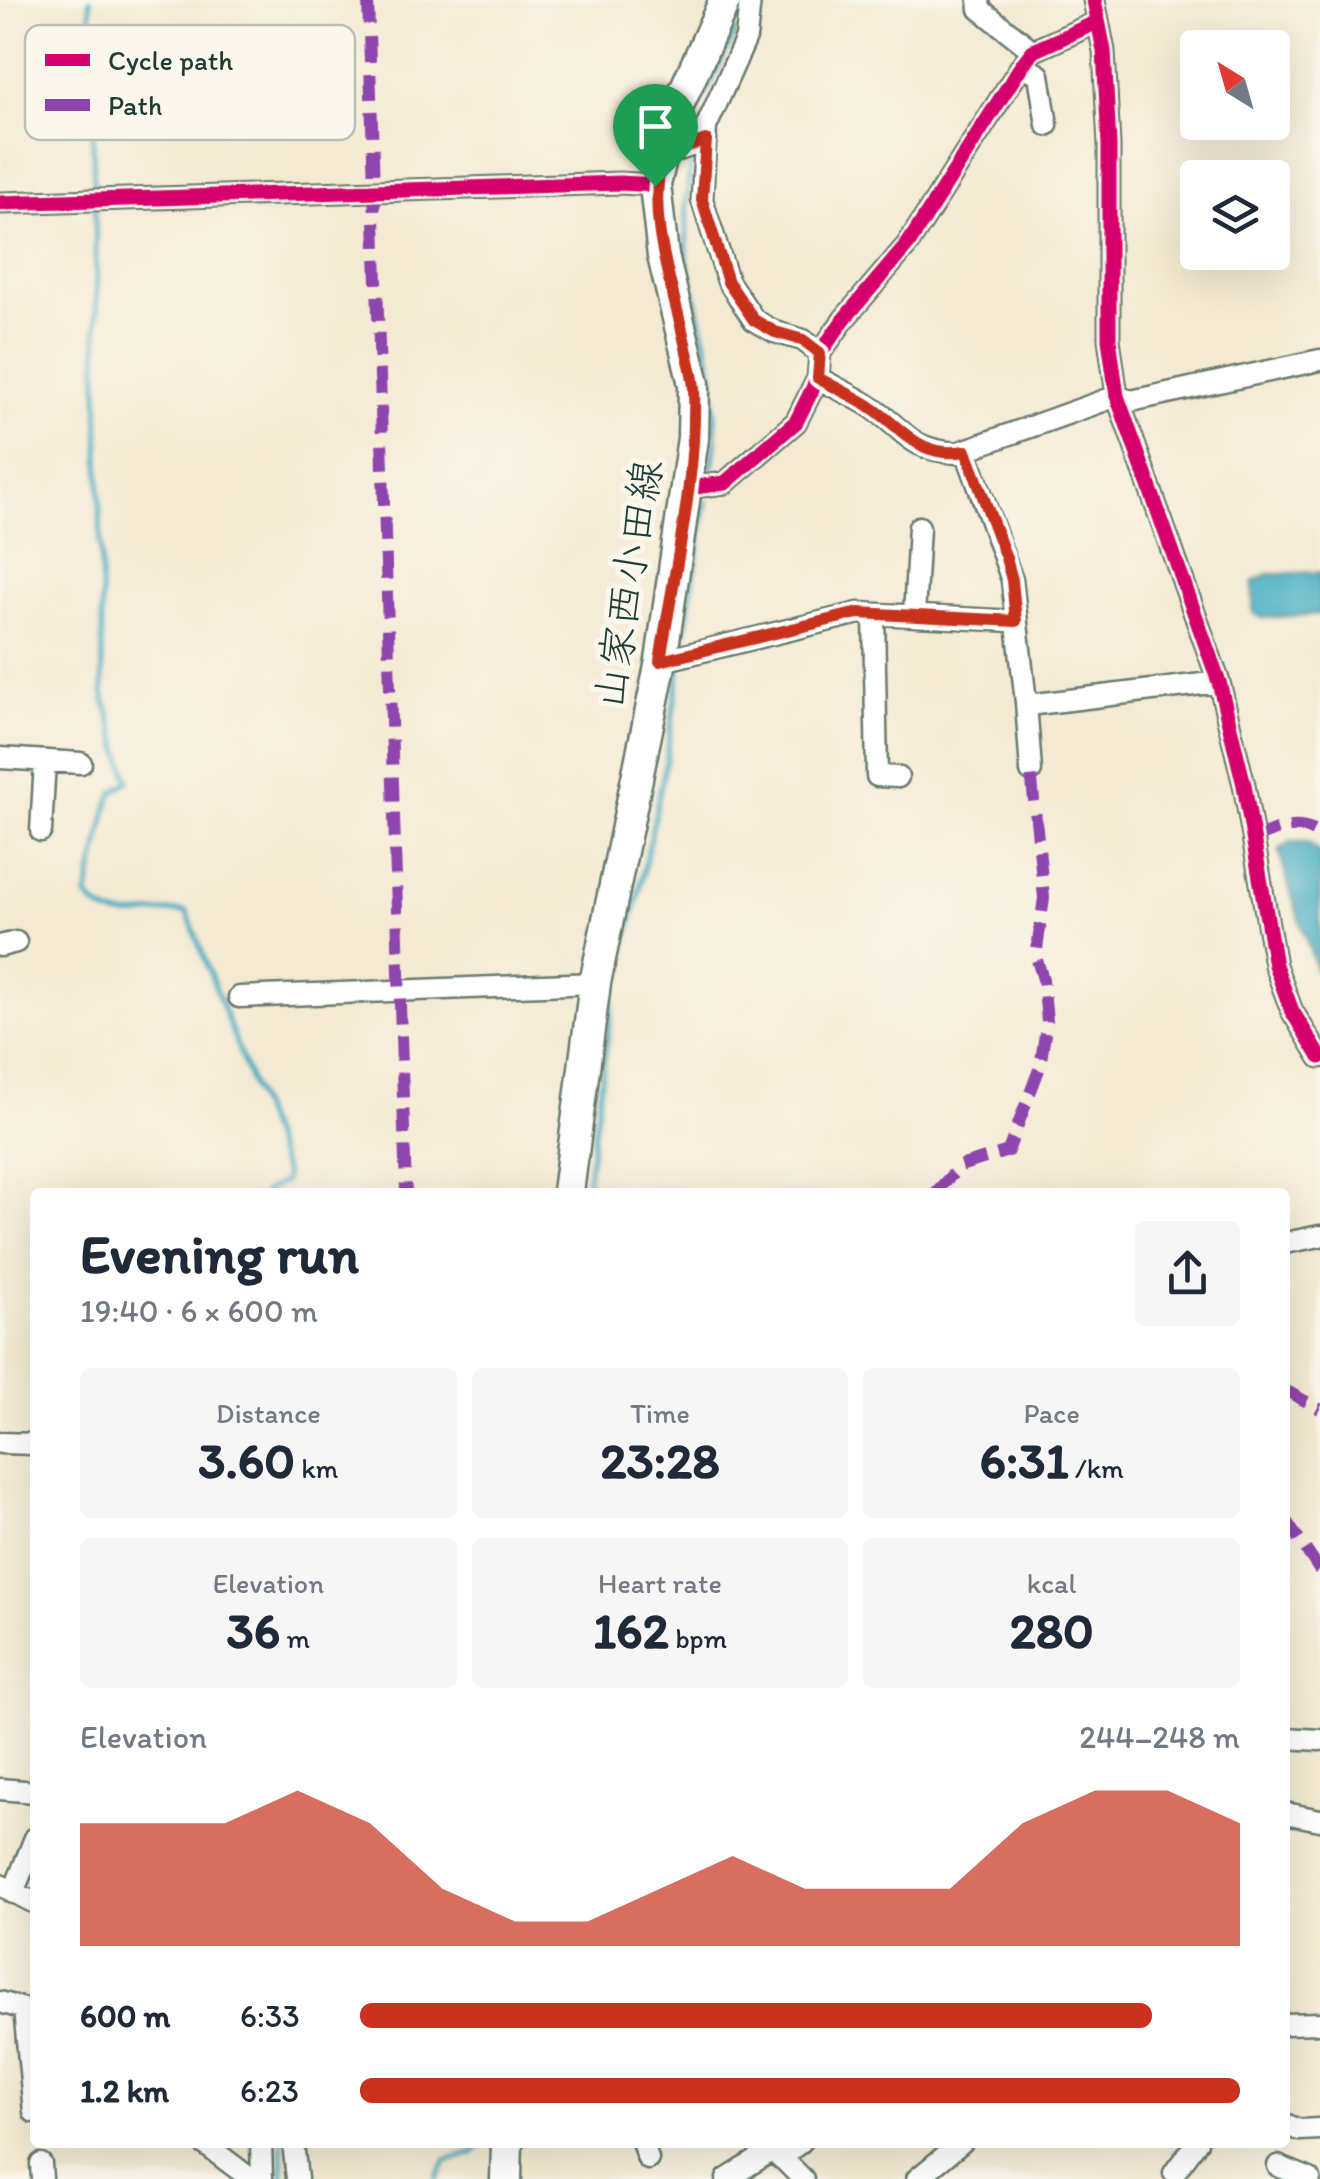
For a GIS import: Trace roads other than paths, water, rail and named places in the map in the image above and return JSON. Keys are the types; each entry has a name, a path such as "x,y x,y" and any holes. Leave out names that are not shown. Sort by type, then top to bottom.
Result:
{"main road":[{"name":"山家西小田線","path":"569,1188 595,983 660,661 692,438 694,384 663,256 658,171 668,128 713,12"},
{"path":"506,2148 506,2179"}],"street":[{"path":"750,0 746,38 706,127 702,200 728,282 754,320 775,332 803,340 820,353"},
{"path":"979,0 980,9 1039,75 1047,124"},
{"path":"1094,0 1104,51 1109,145 1109,339 1117,396 1219,682 1244,786 1275,965 1292,1011 1320,1057"},
{"path":"713,12 740,51"},
{"path":"686,488 726,484 796,422 818,378 820,353 908,244 1027,58 1097,22"},
{"path":"0,203 582,184 658,171 706,140"},
{"path":"818,378 868,405 910,441 933,451 966,451 1117,396 1131,401 1320,360"},
{"path":"966,451 1012,580 1031,770"},
{"path":"914,616 919,527"},
{"path":"874,614 877,776 898,777"},
{"path":"660,661 843,616 1016,621"},
{"path":"1026,702 1219,682"},
{"path":"0,758 81,763"},
{"path":"41,831 45,760"},
{"path":"240,997 595,983"},
{"path":"1290,1242 1320,1236"},
{"path":"0,1442 30,1444"},
{"path":"1290,1738 1320,1740"},
{"path":"0,1789 30,1792"},
{"path":"1290,1814 1320,1820"},
{"path":"30,1847 7,1889 30,1900"},
{"path":"0,2002 30,2010"},
{"path":"1290,2024 1320,2024"},
{"path":"1290,2126 1320,2129"},
{"path":"210,2148 251,2179"},
{"path":"261,2148 262,2179"},
{"path":"294,2148 297,2179"},
{"path":"917,2179 955,2148"},
{"path":"1174,2173 1193,2148"},
{"path":"728,2179 773,2150 803,2179"},
{"path":"1278,2166 1310,2179"}],"water":[{"path":"1320,572 1320,614 1261,618 1253,613 1253,582 1268,574"},
{"path":"1290,842 1308,842 1320,853 1320,982 1279,850"}],"waterway":[{"path":"90,0 91,25"},
{"path":"693,130 693,120 735,33 731,24"},
{"path":"93,140 94,197"},
{"path":"691,160 686,206 687,261 713,374 716,445 711,472"},
{"path":"95,208 103,693 129,781 113,793 108,805 87,896 97,907 120,916 187,912 285,1174 285,1181 272,1188"},
{"path":"683,641 706,502"},
{"path":"587,1188 613,996 667,756 679,671"},
{"path":"282,2148 283,2179"},
{"path":"437,2179 446,2161 478,2148"}]}
